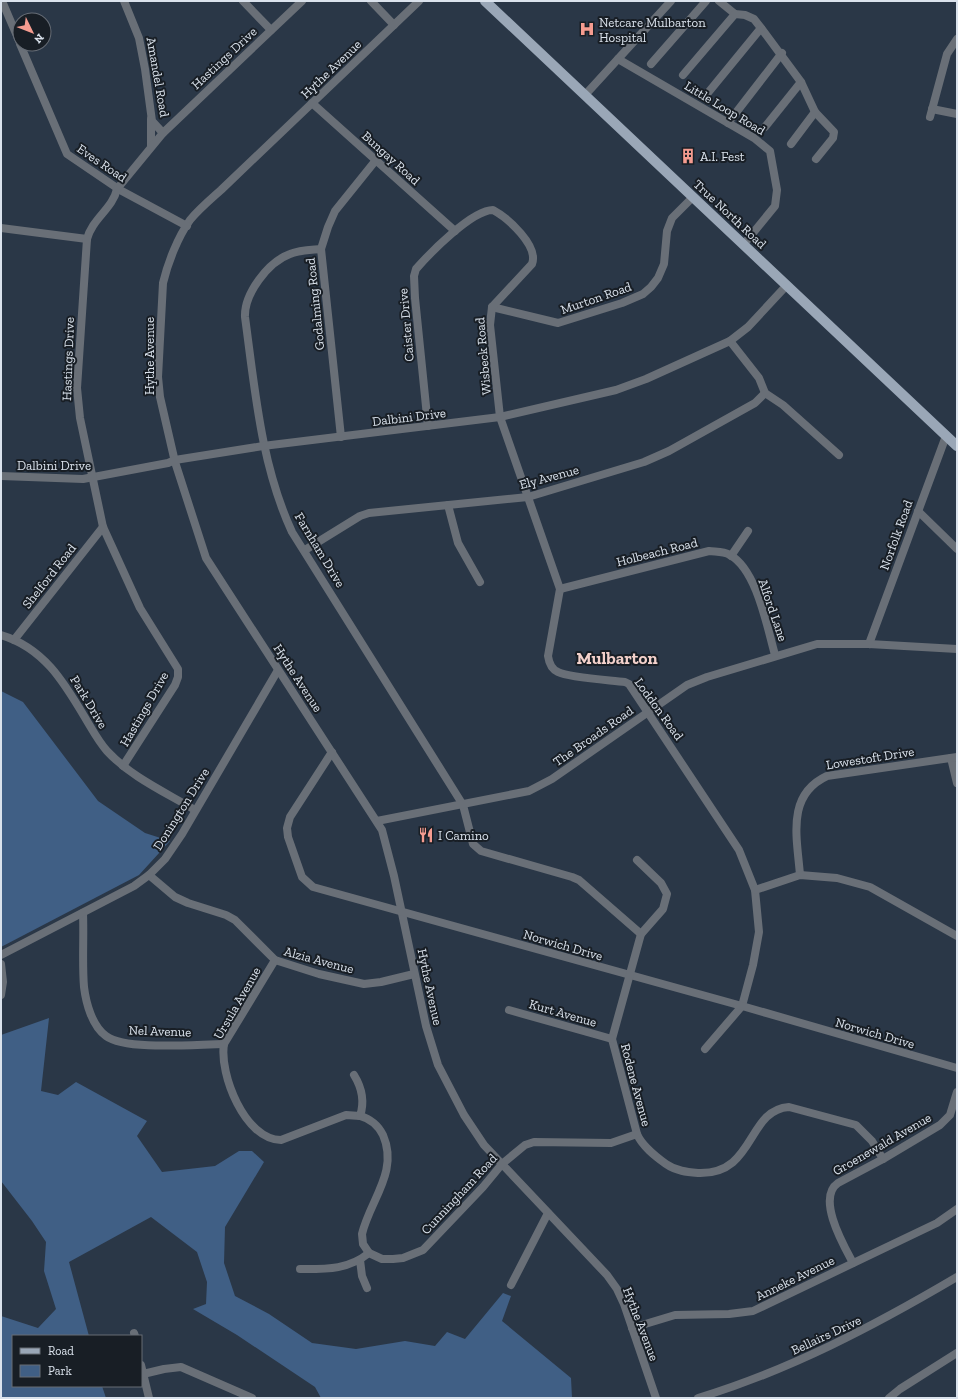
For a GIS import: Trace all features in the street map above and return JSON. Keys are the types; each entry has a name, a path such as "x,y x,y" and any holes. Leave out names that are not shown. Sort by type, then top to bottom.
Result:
{"main road":[{"name":"True North Road","path":"485,1 957,446"}],"street":[{"name":"Eves Road","path":"2,1 12,24"},
{"name":"Amandel Road","path":"124,1 139,38 146,69 151,118 154,125 162,133"},
{"path":"243,1 271,30"},
{"name":"Hastings Drive","path":"123,766 175,685 178,677 178,669 140,608 103,527 92,478 77,404 87,239 92,227 115,197 117,188 162,133 302,1"},
{"path":"371,1 394,25"},
{"name":"Hythe Avenue","path":"419,1 195,215 187,226 165,274 162,296 158,388 174,460 206,558 378,821 388,850 429,1040 438,1065 474,1132 610,1279 619,1293 656,1398"},
{"path":"585,95 671,1"},
{"path":"651,64 706,1"},
{"path":"720,1 735,14 745,15 754,19 762,28 782,53 801,82 815,112 833,129 835,136 816,159"},
{"path":"683,75 735,14"},
{"path":"707,94 762,28"},
{"path":"957,38 947,54 931,113 957,114"},
{"name":"Eves Road","path":"24,52 65,152 74,161 117,188 187,226"},
{"path":"728,123 782,53"},
{"name":"Little Loop Road","path":"618,59 728,123 764,145 770,151 777,190 775,206 744,244"},
{"path":"765,127 801,82"},
{"name":"Bungay Road","path":"312,103 455,231"},
{"path":"791,144 815,112"},
{"path":"151,118 151,146"},
{"name":"Godalming Road","path":"341,437 321,249 335,211 376,160"},
{"name":"Murton Road","path":"492,307 558,323 622,303 643,294 651,288 658,278 664,264 669,224 680,209 693,197"},
{"name":"Caister Drive","path":"428,426 414,276 416,269 455,231 477,215 490,210"},
{"name":"Wisbeck Road","path":"490,210 499,213 527,241 534,252 532,264 492,307 490,325 500,417"},
{"path":"1,228 87,239"},
{"name":"Farnham Drive","path":"321,249 291,254 280,259 260,279 246,303 245,317 263,446 284,513 292,532 305,550 463,805 472,841 478,850 579,880 641,934"},
{"name":"Dalbini Drive","path":"1,476 68,480 92,478 166,464 174,460 263,446 500,417 631,385 730,341 748,327 787,285"},
{"path":"730,341 759,378 765,393 783,405 839,455"},
{"name":"Ely Avenue","path":"305,550 360,516 369,513 528,497 644,462 659,456 755,403 765,393"},
{"name":"Loddon Road","path":"500,417 560,589 548,656 549,663 553,668 564,674 625,682 633,690 738,850 755,890 759,932 753,965 742,1006 705,1050"},
{"name":"Norfolk Road","path":"869,644 946,436"},
{"path":"448,505 458,543 480,582"},
{"path":"918,511 957,549"},
{"name":"Shelford Road","path":"14,640 103,527"},
{"path":"731,556 748,530"},
{"name":"Holbeach Road","path":"560,589 709,551 726,553 731,556"},
{"name":"Alford Lane","path":"731,556 743,567 754,587 775,655"},
{"name":"Park Drive","path":"1,635 31,649 52,667 61,679 99,742 123,766 195,810"},
{"name":"The Broads Road","path":"378,821 529,791 541,786 648,711 695,681 775,655 816,644 869,644 957,649"},
{"name":"Donington Drive","path":"1,955 83,914 134,886 149,875 173,848 278,670"},
{"name":"Norwich Drive","path":"332,752 287,824 288,837 301,874 305,881 315,888 742,1006 957,1068"},
{"path":"954,757 957,783"},
{"name":"Lowestoft Drive","path":"800,875 797,811 801,799 809,787 818,780 827,776 954,757"},
{"path":"637,860 661,883 667,894 663,909 641,934"},
{"name":"Alzia Avenue","path":"149,875 175,897 188,903 226,915 235,920 275,960 320,974 364,984 381,982 414,974"},
{"path":"755,890 800,875 837,878 870,887 957,935"},
{"name":"Nel Avenue","path":"83,914 83,969 86,998 93,1019 106,1036 115,1041 143,1045 224,1044"},
{"name":"Rodene Avenue","path":"641,934 612,1039 637,1134 644,1145 674,1169 694,1172 717,1172 728,1167 737,1160 768,1115 781,1107 795,1107 856,1125 869,1138 883,1159"},
{"name":"Ursula Avenue","path":"275,960 224,1044 223,1052 225,1069 237,1102 244,1116 264,1136 281,1140 346,1115 360,1116"},
{"path":"1,964 3,982 1,994"},
{"name":"Kurt Avenue","path":"509,1010 612,1039"},
{"path":"300,1269 344,1266 360,1260 369,1254 363,1244 362,1234 386,1175 387,1152 379,1128 372,1121 360,1116 363,1100 359,1083 354,1075"},
{"name":"Groenewald Avenue","path":"853,1263 834,1221 830,1193 838,1183 883,1159 931,1130 947,1118 952,1110 957,1092"},
{"name":"Cunningham Road","path":"369,1254 382,1259 393,1259 403,1258 423,1250 483,1187 502,1164 524,1145 534,1142 611,1143 637,1134"},
{"name":"Anneke Avenue","path":"632,1328 675,1315 729,1314 753,1310 937,1223 957,1209"},
{"path":"511,1285 548,1213"},
{"path":"360,1260 362,1276 367,1288"},
{"name":"Bellairs Drive","path":"698,1398 781,1368 817,1353 867,1329 957,1277"},
{"path":"889,1398 900,1389 957,1353"},
{"path":"143,1374 164,1368 180,1367 252,1398"},
{"path":"142,1370 150,1398"}],"green space":[{"path":"1,691 23,702 98,801 145,833 170,841 139,875 1,947"},
{"path":"49,1018 41,1091 58,1095 76,1082 147,1121 137,1136 162,1172 215,1166 239,1151 252,1151 264,1162 225,1227 224,1263 235,1296 269,1314 312,1343 356,1349 405,1341 435,1346 447,1332 465,1339 503,1293 511,1296 502,1321 571,1378 572,1398 321,1398 315,1387 237,1335 193,1309 206,1304 207,1282 197,1252 151,1217 69,1262 89,1335 12,1335 12,1387 102,1387 106,1398 1,1398 1,1316 38,1328 56,1309 44,1271 46,1242 32,1221 1,1181 1,1035"}],"place":[{"name":"Netcare Mulbarton Hospital","path":"587,29"},
{"name":"A.I. Fest","path":"688,156"},
{"name":"I Camino","path":"426,835"}],"district":[{"name":"Mulbarton","path":"617,658"}]}
